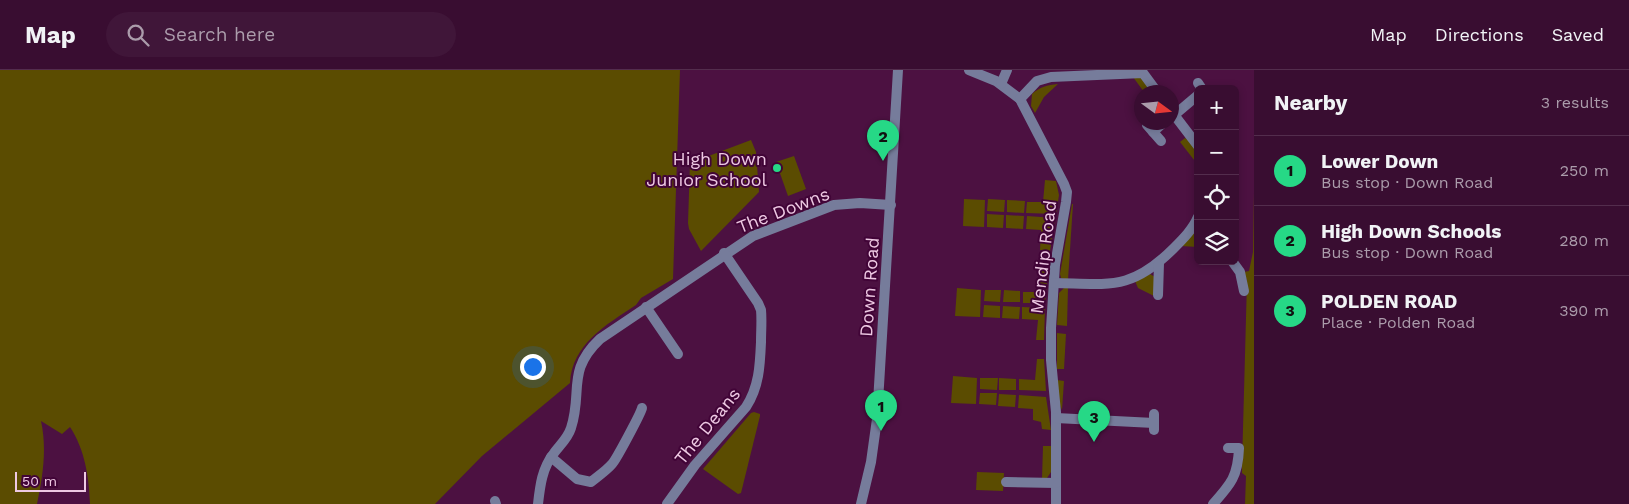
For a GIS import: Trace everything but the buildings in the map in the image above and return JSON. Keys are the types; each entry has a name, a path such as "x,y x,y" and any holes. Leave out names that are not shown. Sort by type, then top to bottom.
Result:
{"street":[{"name":"Down Road","path":"861,504 871,462 877,419 898,70"},
{"name":"Mendip Road","path":"969,70 1001,84 1020,99 1067,192 1054,283 1050,360 1056,418 1056,504"},
{"path":"1001,84 1007,70"},
{"path":"1020,99 1030,87 1042,79 1093,72 1145,71 1154,85"},
{"path":"1179,109 1194,98"},
{"path":"1179,123 1194,141"},
{"path":"1152,130 1161,141"},
{"name":"The Downs","path":"538,504 541,480 551,457 570,430 575,412 576,381 579,369 585,356 600,339 724,254 762,232 834,205 860,203 891,205"},
{"path":"1054,283 1119,283 1139,276 1159,263 1194,224"},
{"name":"The Deans","path":"667,504 695,465 746,407 752,397 758,378 761,310 724,254"},
{"path":"1158,295 1159,263"},
{"path":"1235,265 1240,272 1244,291"},
{"path":"646,306 678,354"},
{"path":"551,457 574,476 585,483 590,482 613,464 630,431 643,414"},
{"path":"1056,418 1154,422"},
{"path":"1213,504 1232,483 1237,470 1239,448 1228,448"},
{"path":"1006,482 1056,483"}],"shaded area":[{"path":"0,70 680,70 673,279 641,298 636,305 592,337 577,357 572,369 570,383 482,456 435,504 90,504 89,484 83,454 70,427 62,434 41,421 44,441 44,462 37,504 0,504"},
{"path":"1133,77 1140,77 1147,85 1139,85"},
{"path":"1058,84 1044,97 1035,113 1031,106 1032,94 1044,87"},
{"path":"1185,138 1192,143 1194,146 1194,160 1180,142"},
{"path":"751,140 756,152 759,192 701,251 689,229 688,223 690,163"},
{"path":"794,156 806,189 788,196 776,162"},
{"path":"1045,180 1056,181 1059,195 1056,214 1026,213 1027,202 1043,202"},
{"path":"1254,193 1254,504 1245,504 1246,476 1242,473 1242,465 1247,281 1244,272 1249,271 1253,252"},
{"path":"964,199 985,200 984,227 963,226"},
{"path":"988,199 1005,200 1004,212 987,211"},
{"path":"1007,200 1025,201 1024,213 1007,212"},
{"path":"1072,204 1068,280 1061,278 1060,274"},
{"path":"987,214 1004,215 1003,228 987,227"},
{"path":"1006,215 1024,216 1023,229 1006,228"},
{"path":"1027,216 1055,218 1050,251 1040,250 1041,230 1026,229"},
{"path":"1194,232 1194,247 1181,246"},
{"path":"1040,270 1048,270 1045,303 1023,303 1023,292 1038,292"},
{"path":"1150,274 1155,277 1154,296 1138,288 1135,281"},
{"path":"957,288 981,290 980,317 955,316"},
{"path":"1064,288 1068,288 1067,326 1057,325 1059,293"},
{"path":"985,290 1001,290 1000,302 984,301"},
{"path":"1004,290 1020,291 1020,302 1003,302"},
{"path":"984,305 1000,306 1000,318 983,317"},
{"path":"1003,306 1020,307 1019,319 1002,318"},
{"path":"1022,307 1045,308 1044,340 1036,340 1038,320 1022,319"},
{"path":"1057,333 1066,334 1064,369 1057,369"},
{"path":"1037,359 1044,359 1046,391 1019,390 1019,379 1035,380"},
{"path":"953,376 977,378 976,404 951,403"},
{"path":"980,378 998,378 997,390 980,389"},
{"path":"999,378 1016,379 1016,390 999,390"},
{"path":"1057,380 1064,381 1062,410 1060,405"},
{"path":"980,393 997,393 996,405 979,404"},
{"path":"999,394 1016,395 1015,407 998,406"},
{"path":"1019,395 1046,397 1051,430 1042,429 1041,422 1033,420 1033,409 1018,408"},
{"path":"751,413 760,414 760,416 741,493 738,494 703,469"},
{"path":"1043,446 1052,446 1051,472 1047,478 1042,478"},
{"path":"977,472 1004,473 1003,491 976,490"}],"place":[{"name":"High Down Schools","path":"883,161"},
{"name":"High Down Junior School","path":"777,168"},
{"name":"Lower Down","path":"881,431"},
{"name":"POLDEN ROAD","path":"1094,442"}]}
